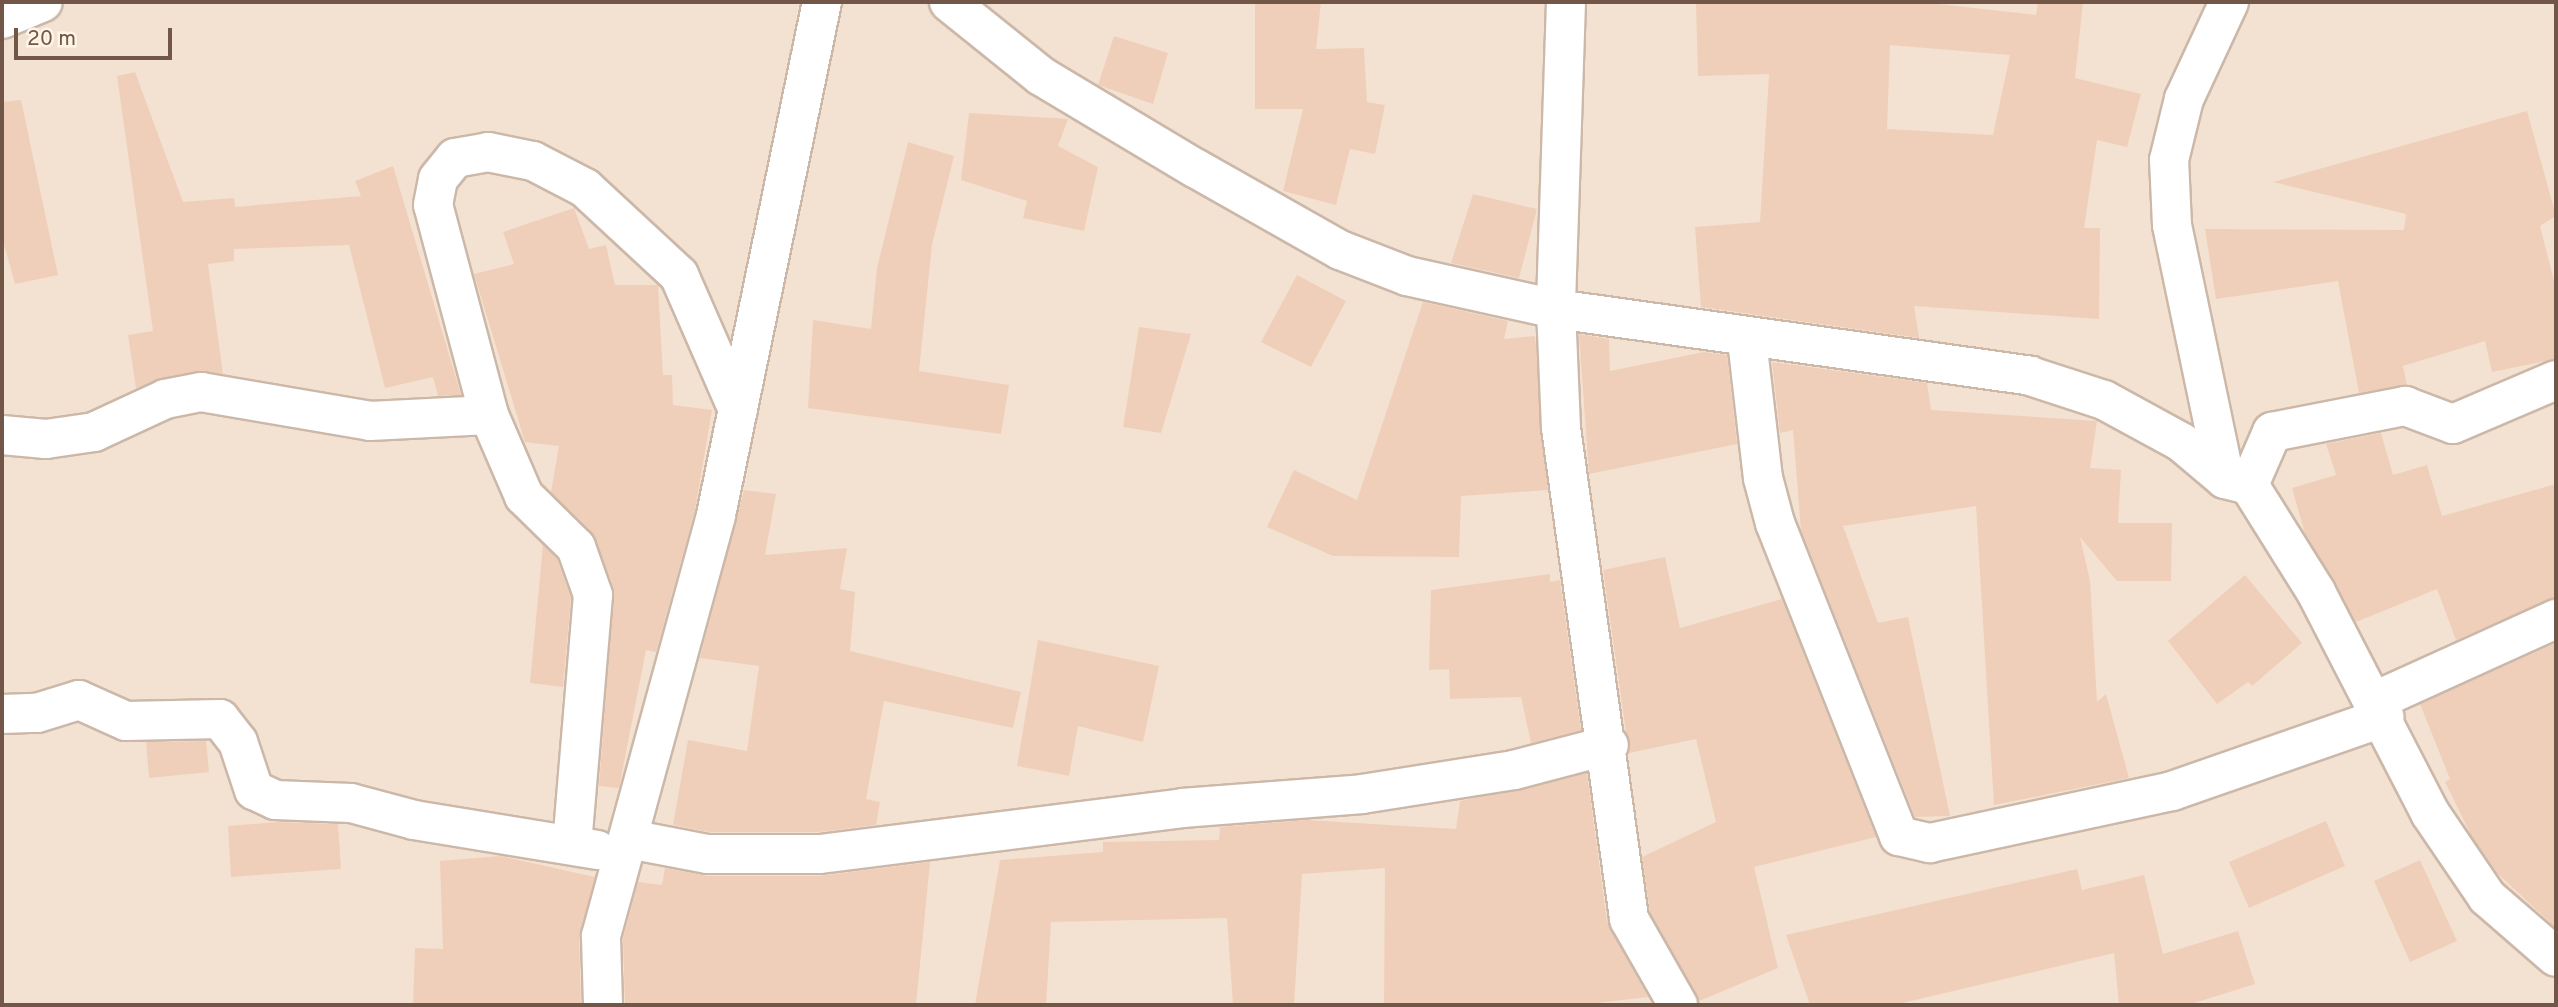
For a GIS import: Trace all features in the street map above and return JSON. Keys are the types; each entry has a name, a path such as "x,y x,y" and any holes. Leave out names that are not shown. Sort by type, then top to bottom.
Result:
{"street":[{"path":"2,19 43,2"},
{"path":"603,1005 601,936 716,515 822,2"},
{"path":"949,2 1041,76 1340,250 1407,276 1556,309 1747,340 2030,376 2104,400 2181,442 2237,482"},
{"path":"1566,2 1556,309 1562,428 1609,745 1629,919 1678,1005"},
{"path":"2228,2 2184,99 2168,160 2172,225 2237,482 2380,709 2430,813 2487,897 2556,957"},
{"path":"572,845 593,595 576,547 524,496 489,415 433,205 438,178 455,158 488,152 533,161 585,188 679,275 738,410"},
{"path":"1747,340 1763,478 1775,523 1899,836 1930,843 2172,791 2380,709 2556,619"},
{"path":"2237,482 2272,432 2405,406 2453,424 2556,380"},
{"path":"2,435 46,439 94,432 165,399 201,392 395,423 489,415"},
{"path":"2,714 37,713 79,700 126,721 220,719 238,742 254,790 275,800 351,803 414,820 572,845 627,846 707,854 820,853 1182,808 1362,794 1514,770 1609,745"}],"shaded area":[{"path":"2,2 2556,2 2556,1005 2,1005"}],"building":[{"path":"1255,2 1321,2 1316,49 1364,48 1367,102 1385,105 1375,154 1350,149 1336,205 1283,191 1303,109 1255,109"},
{"path":"1696,2 1921,2 2036,15 2038,2 2083,2 2075,78 2141,94 2127,147 2097,140 2084,228 2100,228 2099,319 1914,306 1919,338 1701,307 1695,227 1760,222 1769,74 1698,76","holes":["1890,45 2010,55 1993,135 1887,129"]},
{"path":"1114,36 1168,53 1153,104 1098,85"},
{"path":"135,72 183,202 234,198 235,207 361,196 355,181 393,166 461,395 438,396 433,377 385,388 349,245 234,249 234,261 208,264 223,374 197,371 136,388 128,335 153,331 117,76"},
{"path":"21,100 58,275 15,284 2,237 2,102"},
{"path":"2527,111 2556,216 2540,226 2556,289 2556,359 2492,372 2485,341 2403,366 2407,385 2359,393 2338,281 2216,299 2205,229 2404,230 2406,214 2273,182"},
{"path":"969,113 1068,119 1058,146 1098,167 1084,231 1023,218 1027,201 961,180"},
{"path":"908,142 954,156 932,245 919,371 1009,385 1001,434 808,408 813,320 871,329 877,268"},
{"path":"1473,194 1537,209 1519,278 1451,263"},
{"path":"574,208 589,249 606,245 615,285 658,285 663,375 672,375 673,405 712,410 695,510 656,652 646,650 619,788 599,786 614,588 592,532 551,492 559,446 525,442 474,274 514,264 503,232"},
{"path":"1297,275 1346,301 1311,367 1261,342"},
{"path":"1423,302 1508,321 1504,339 1535,336 1548,490 1461,496 1459,557 1333,556 1267,527 1294,470 1357,500"},
{"path":"1139,327 1191,334 1161,433 1123,427"},
{"path":"1579,334 1609,339 1610,371 1704,352 1727,355 1737,444 1589,474"},
{"path":"1772,362 1927,383 1931,410 2097,421 2090,468 2121,470 2118,523 2172,523 2171,581 2117,581 2080,537 2090,581 2097,702 2106,694 2129,778 1994,805 1976,506 1843,526 1878,623 1908,617 1950,816 1915,817 1801,530 1793,430 1780,433"},
{"path":"2381,433 2393,475 2427,465 2442,516 2556,484 2556,597 2456,640 2437,589 2356,622 2305,534 2292,488 2336,475 2326,444"},
{"path":"744,490 776,494 765,555 847,548 840,589 855,592 850,651 1021,692 1013,728 884,701 866,799 880,802 876,825 819,832 709,832 673,825 688,740 747,751 759,666 700,658"},
{"path":"543,545 557,559 571,598 563,687 530,683"},
{"path":"1665,557 1680,628 1782,599 1876,837 1754,867 1778,968 1699,1001 1650,912 1642,857 1716,822 1696,739 1629,753 1603,570"},
{"path":"1550,574 1550,582 1560,580 1581,730 1531,743 1521,697 1450,699 1449,669 1429,670 1431,590"},
{"path":"2245,575 2302,643 2252,686 2248,682 2217,704 2168,641"},
{"path":"1038,640 1159,666 1143,742 1078,726 1069,776 1017,766"},
{"path":"2556,643 2556,928 2498,874 2472,837 2445,782 2450,779 2420,704"},
{"path":"206,741 209,772 149,778 146,742"},
{"path":"1587,773 1607,922 1648,997 1579,1005 1384,1005 1385,868 1302,874 1294,1005 1233,1005 1227,918 1051,922 1046,1005 975,1005 1000,860 1103,852 1103,842 1219,840 1220,827 1307,820 1456,829 1460,801"},
{"path":"2326,821 2345,866 2249,908 2229,862"},
{"path":"277,822 338,824 341,869 231,877 228,826"},
{"path":"500,856 595,877 579,936 581,1005 413,1005 415,948 443,949 440,861"},
{"path":"2420,860 2457,941 2410,962 2374,881"},
{"path":"930,862 916,1005 625,1005 623,939 638,882 662,885 665,868 707,876 820,876"},
{"path":"2077,869 2082,890 2144,875 2163,954 2238,931 2255,984 2188,1005 2119,1005 2114,953 1894,1005 1810,1005 1786,935"}]}
